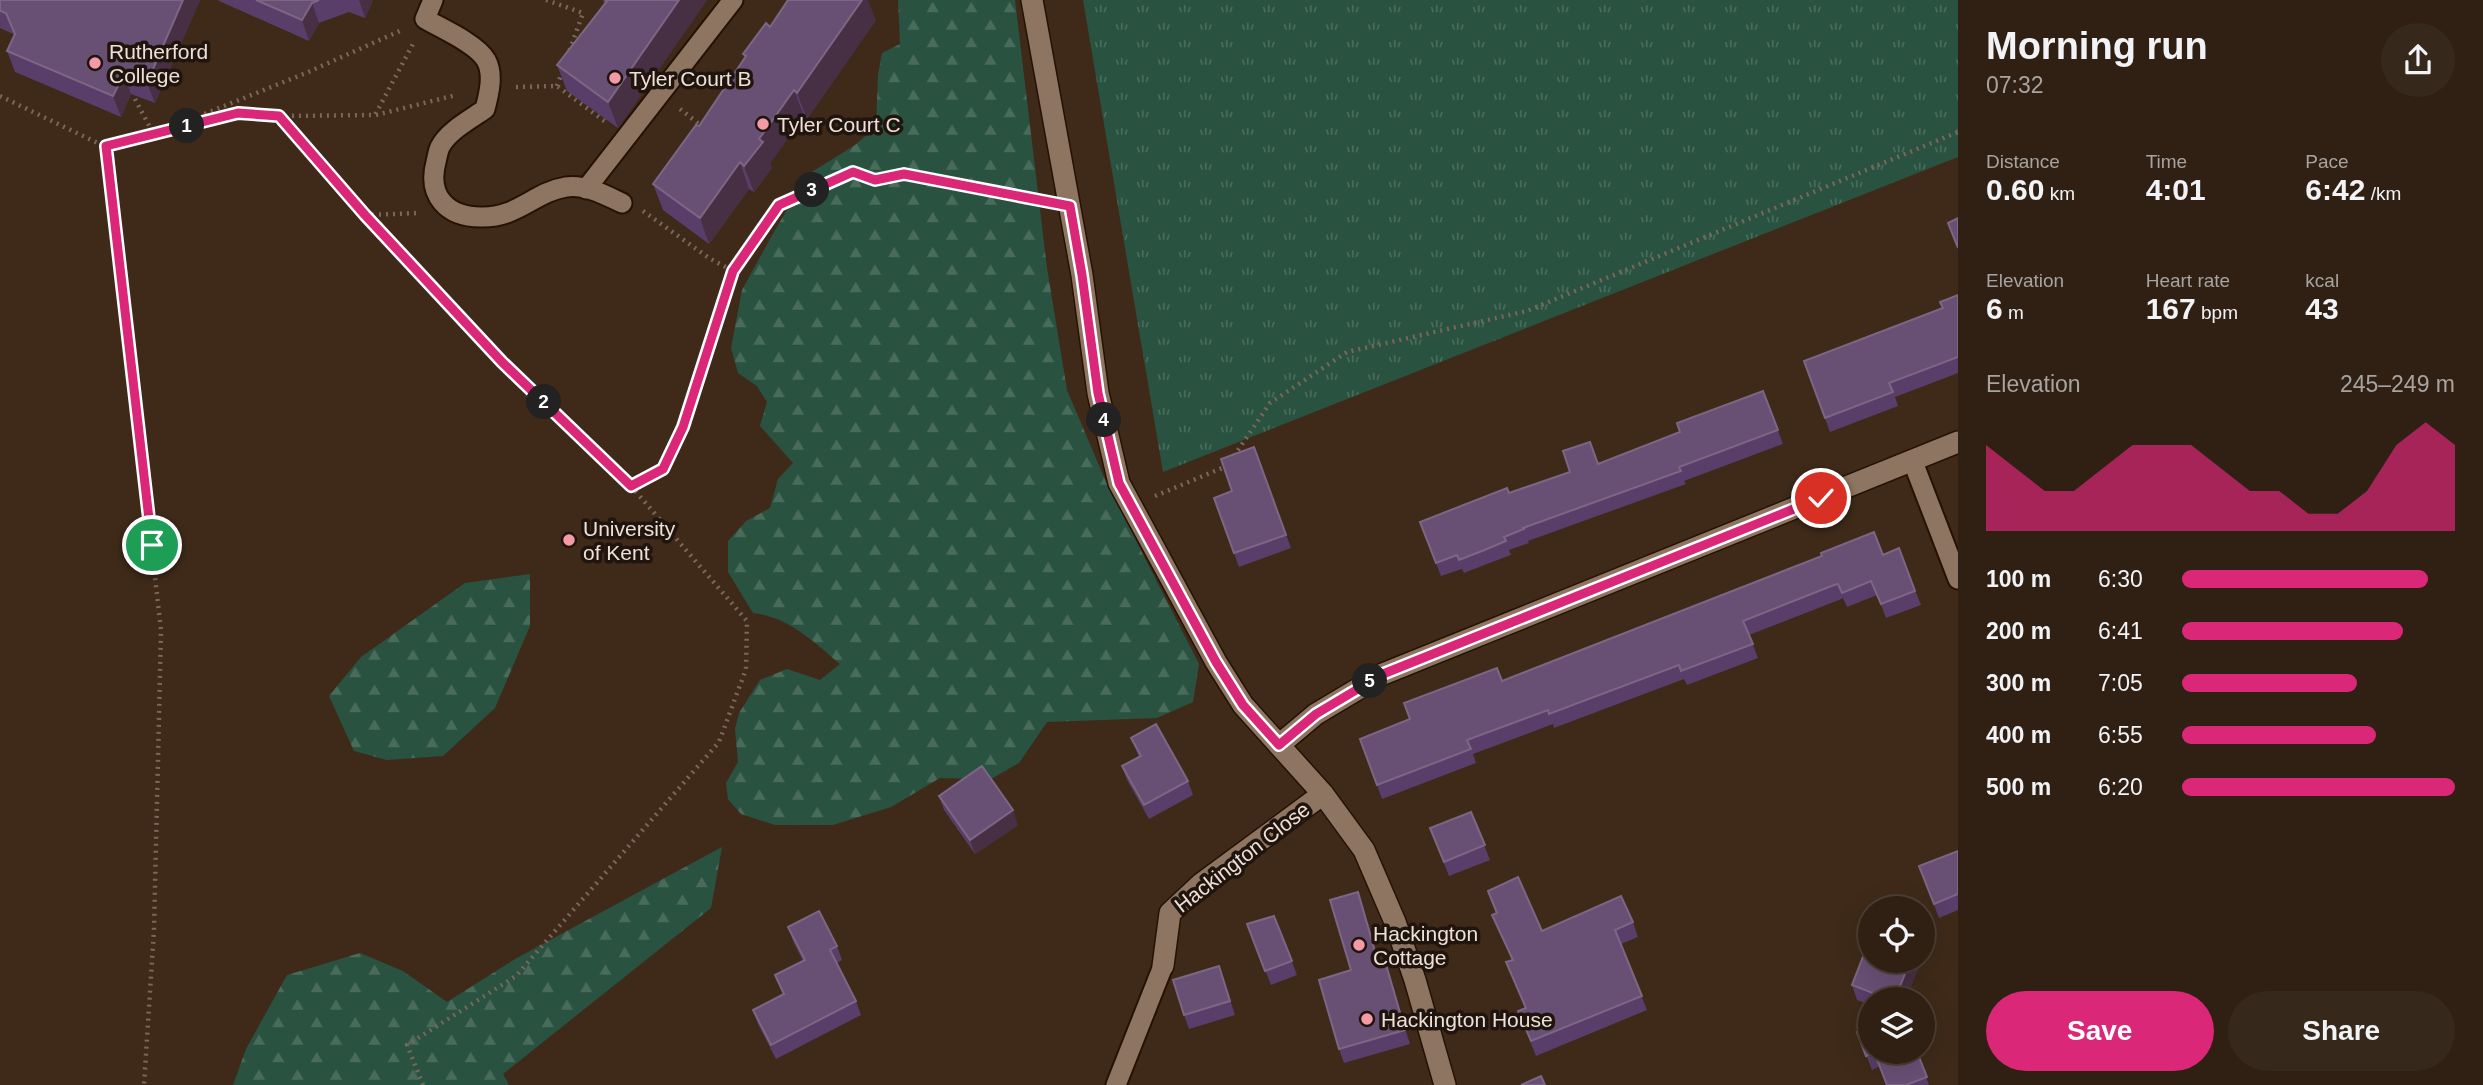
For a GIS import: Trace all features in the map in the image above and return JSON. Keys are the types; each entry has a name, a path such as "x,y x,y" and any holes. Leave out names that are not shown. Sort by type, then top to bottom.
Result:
{"street":[{"path":"1032,0 1082,275 1098,393 1119,483 1216,662 1243,705 1323,794 1364,850 1415,980 1446,1085"},
{"path":"1279,745 1316,714 1383,674 1958,442"},
{"name":"Hackington Close","path":"1163,966 1170,913 1201,884 1323,794"}],"lane":[{"path":"433,0 425,19 460,38 486,60 491,87 485,109 458,128 440,146 433,174 436,195 452,211 480,218 509,214 567,186 601,191 622,202"},
{"path":"586,189 733,0"},
{"path":"1913,462 1958,579"},
{"path":"1116,1085 1163,966"}],"path":[{"path":"546,0 583,13 558,86 627,137"},
{"path":"0,96 106,146 238,113 279,116 375,115 425,19"},
{"path":"154,135 306,73 425,19"},
{"path":"660,95 710,132"},
{"path":"135,99 154,135"},
{"path":"279,116 365,215 502,362 631,486 747,621 746,669 719,742 516,976 407,1045 423,1085"},
{"path":"1131,506 1226,468 1270,403 1347,352 1527,311 1958,132"},
{"path":"106,146 161,630 154,930 144,1085"},
{"path":"631,486 663,469 683,427 733,271 779,205 853,172 875,180 904,174 1070,206"},
{"path":"365,215 452,211"},
{"path":"649,213 709,258 733,271"}],"green space":[{"path":"898,0 1015,0 1047,268 1067,390 1106,482 1199,664 1193,702 1157,718 1047,722 1019,763 991,779 940,778 891,807 833,825 775,825 741,814 728,799 726,783 738,762 735,729 739,713 760,680 787,669 820,680 840,664 811,639 789,625 766,615 753,613 728,572 728,541 746,521 770,508 778,479 793,463 760,426 767,402 757,386 738,373 731,348 742,290 807,175 855,145 876,127 878,75 882,53 900,44"},
{"path":"1083,0 1958,0 1958,157 1163,472"},
{"path":"530,574 530,626 495,708 443,756 387,760 354,751 329,696 361,657 465,583"},
{"path":"722,847 711,908 503,1074 509,1085 233,1085 246,1049 287,975 360,953 403,971 447,1002 515,959"}],"building":[{"name":"Rutherford College","path":"0,0 183,0 147,83 124,74 113,96 7,51 15,34 6,13 0,11"},
{"path":"256,0 319,0 312,3 302,20"},
{"path":"605,0 679,0 608,102 557,65 607,1"},
{"path":"788,0 862,0 797,93 794,90 759,139 763,142 744,166 740,162 700,218 653,184 696,125 699,126 746,56 743,54 766,23 770,27"},
{"path":"1958,218 1958,248 1948,223"},
{"path":"1958,295 1958,357 1889,383 1893,392 1825,418 1804,361 1943,308 1940,302"},
{"path":"1763,391 1778,430 1679,467 1681,471 1523,528 1504,537 1506,541 1459,560 1457,555 1436,563 1420,522 1507,488 1509,493 1570,472 1563,451 1590,442 1598,464 1680,432 1677,423"},
{"path":"1254,447 1286,535 1234,553 1214,498 1232,491 1221,459"},
{"path":"1874,532 1883,555 1899,548 1915,591 1881,604 1871,581 1842,593 1838,584 1834,585 1743,621 1753,644 1681,671 1679,665 1549,714 1548,710 1467,740 1471,749 1377,785 1360,739 1410,719 1404,703 1497,668 1502,681 1822,556 1821,553"},
{"path":"1156,724 1188,781 1144,805 1122,766 1141,756 1131,738"},
{"path":"982,766 1013,810 970,840 939,796"},
{"path":"1471,812 1485,845 1444,862 1430,828"},
{"path":"1958,851 1958,894 1935,904 1935,896 1931,896 1919,866"},
{"path":"1518,877 1542,931 1621,896 1633,922 1615,930 1642,996 1531,1041 1518,1011 1526,1008 1506,962 1513,960 1492,915 1497,913 1488,891"},
{"path":"1358,892 1378,962 1385,961 1405,1030 1339,1049 1319,980 1351,970 1330,900"},
{"path":"819,911 837,946 830,950 856,1001 771,1045 753,1010 784,994 775,975 805,960 788,927"},
{"path":"1274,916 1292,961 1265,971 1247,924"},
{"path":"1219,966 1230,1001 1184,1015 1173,980"},
{"path":"1858,970 1858,973 1905,973 1900,987 1852,985"},
{"path":"1879,1064 1922,1064 1927,1077 1906,1085 1887,1085"},
{"path":"1541,1076 1545,1085 1521,1085"}],"place":[{"name":"Rutherford College","path":"95,63"},
{"name":"Tyler Court B","path":"615,78"},
{"name":"Tyler Court C","path":"763,124"},
{"name":"University of Kent","path":"569,540"},
{"name":"Hackington Cottage","path":"1359,945"},
{"name":"Hackington House","path":"1367,1019"}],"route":[{"path":"152,545 106,146 238,113 279,116 365,215 502,362 631,486 663,469 683,427 733,271 779,205 853,172 875,180 904,174 1070,206 1098,393 1119,483 1216,662 1243,705 1279,745 1316,714 1383,674 1821,498"}]}
